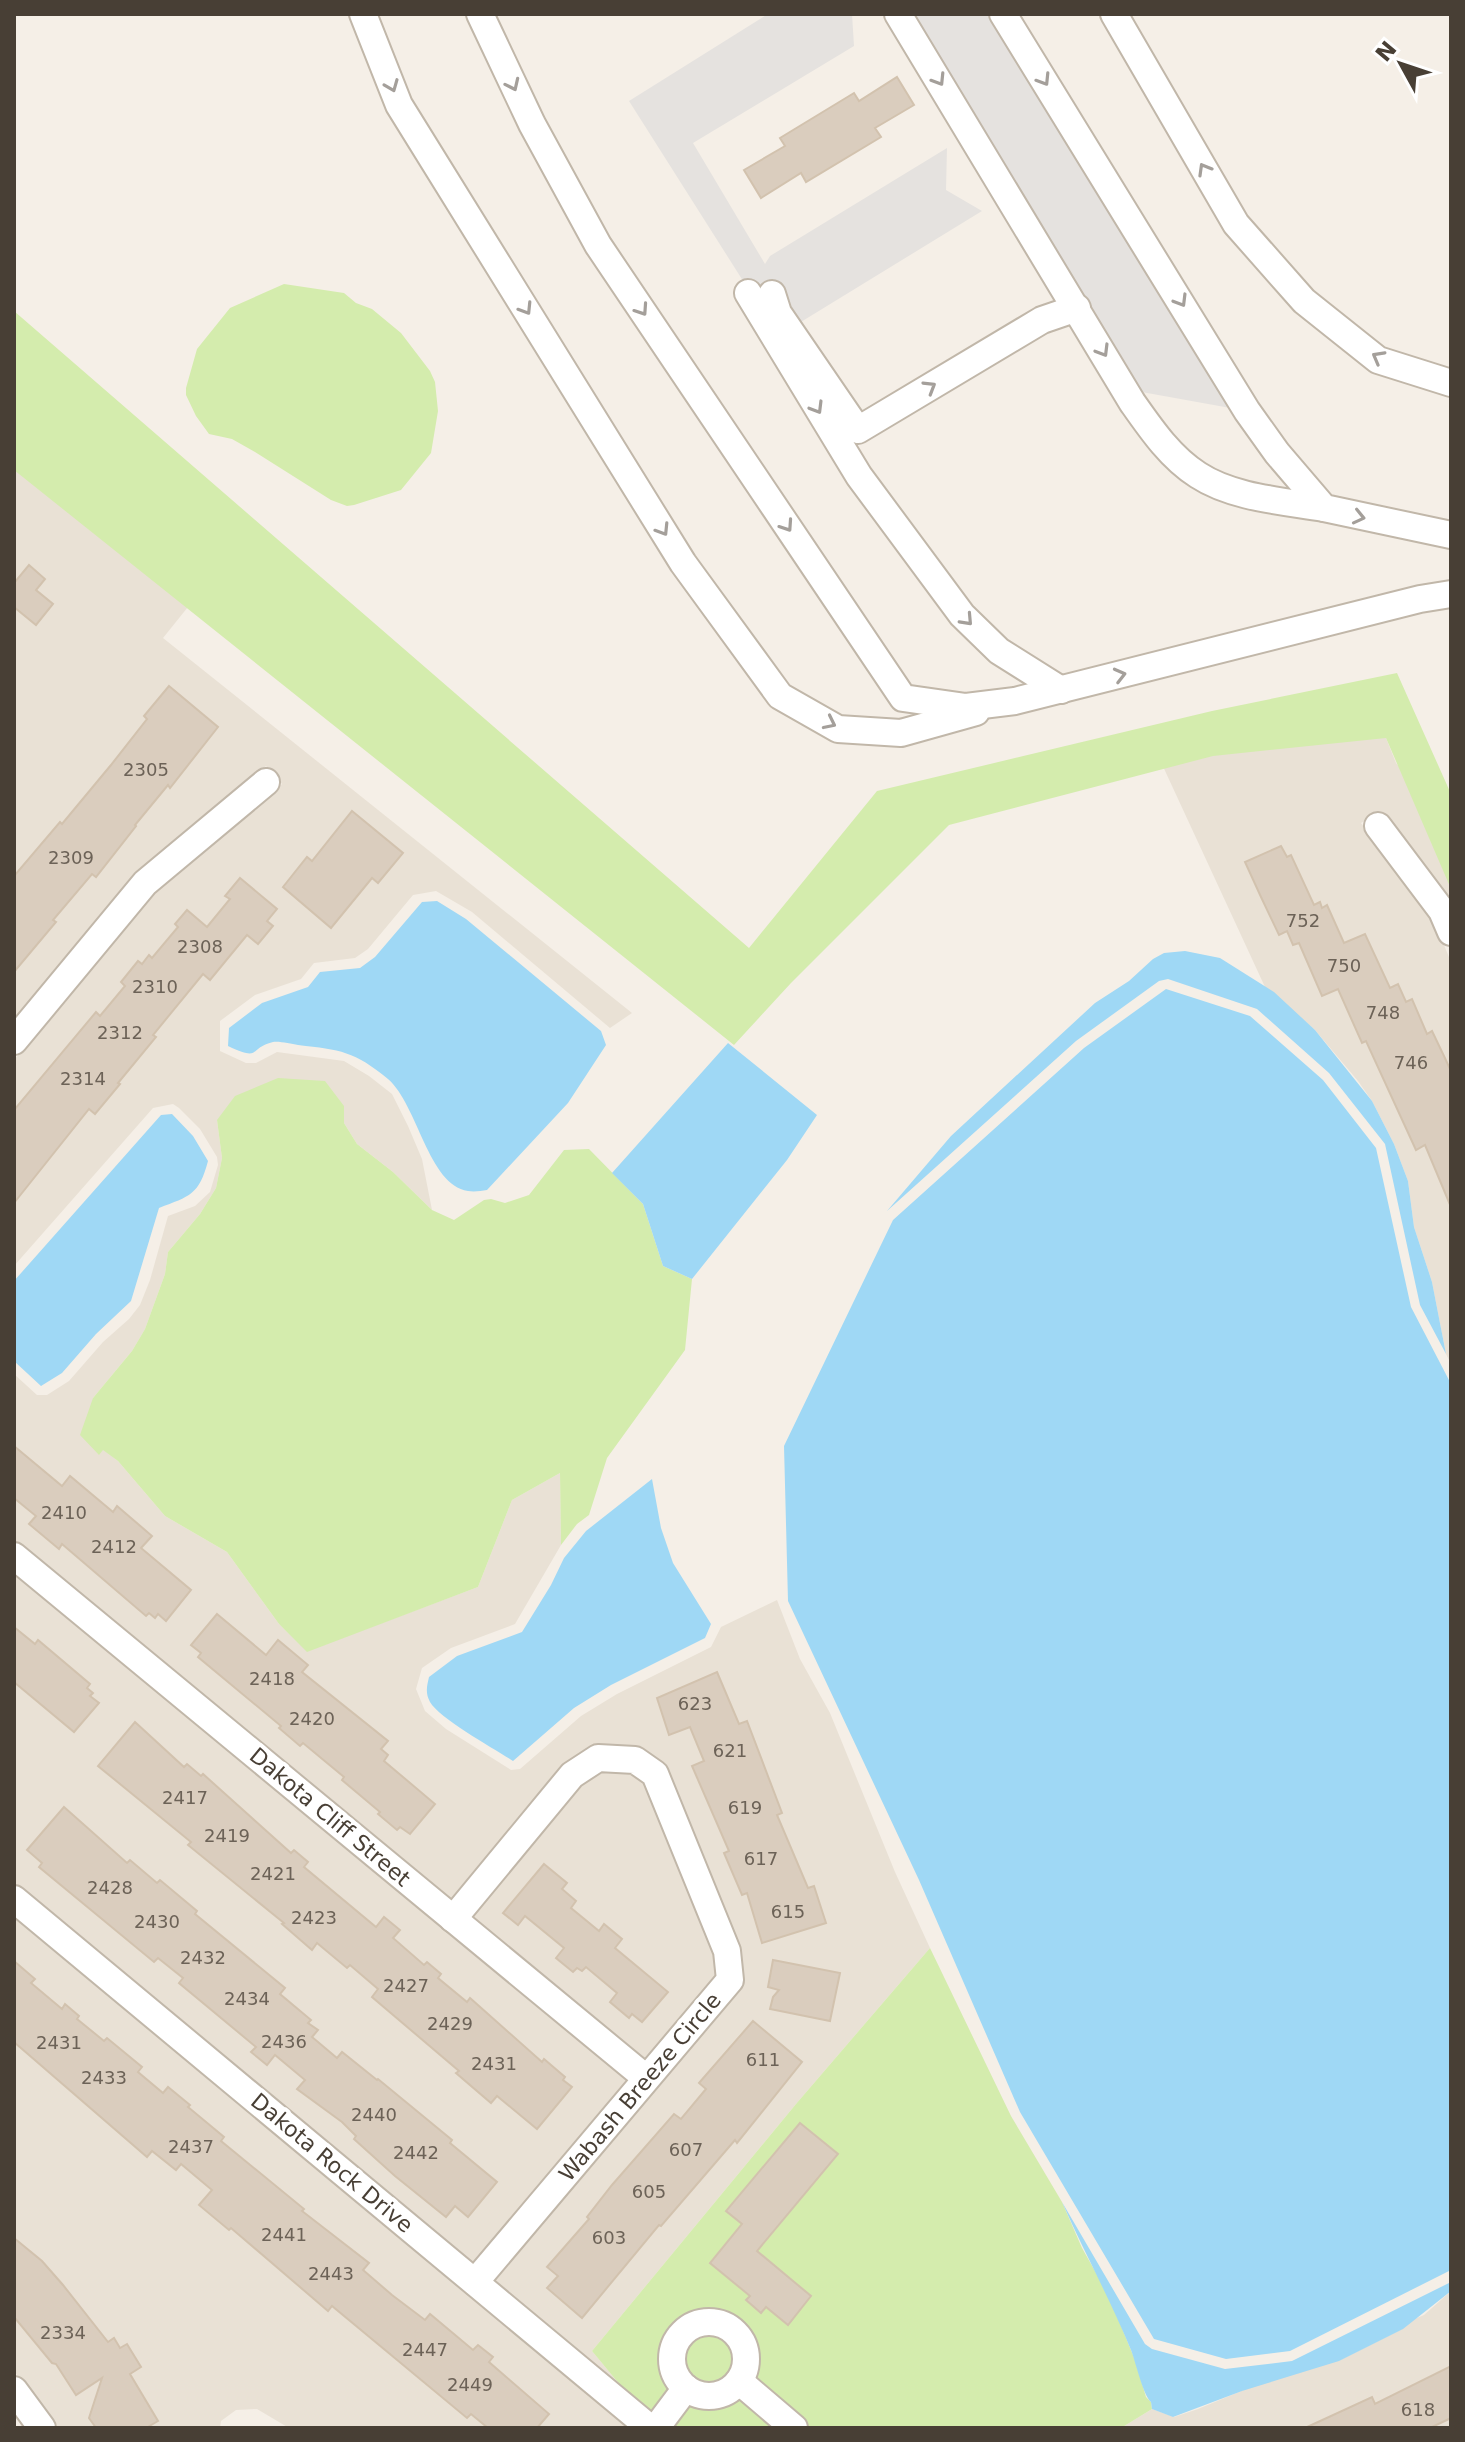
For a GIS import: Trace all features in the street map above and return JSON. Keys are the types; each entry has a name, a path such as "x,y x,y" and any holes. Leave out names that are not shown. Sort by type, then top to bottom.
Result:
{"street":[{"path":"363,14 399,105 683,563 780,696 838,729 901,733 1015,701 1420,599 1451,594"},
{"path":"480,14 532,124 598,245 903,698 966,707 1015,701"},
{"path":"898,14 1132,402 1158,439 1190,469 1225,488 1451,535"},
{"path":"1003,14 1247,411 1277,453 1324,508"},
{"path":"1114,14 1236,224 1304,301 1378,360 1451,383"},
{"path":"1061,690 999,651 962,615 859,476 760,294 778,313 858,430 1042,320 1077,308"},
{"path":"14,1041 145,883 266,782"},
{"path":"1378,826 1442,911 1451,932"},
{"name":"Dakota Cliff Street","path":"14,1556 646,2078"},
{"name":"Wabash Breeze Circle","path":"453,1919 572,1775 598,1758 635,1760 655,1774 727,1951 730,1980 475,2282"},
{"name":"Dakota Rock Drive","path":"14,1899 653,2428"},
{"path":"709,2322 733,2330 742,2339 746,2351 747,2363 739,2381 726,2393 714,2397 702,2396 686,2388 675,2374 672,2362 673,2351 685,2330 709,2322"},
{"path":"739,2381 794,2428"},
{"path":"653,2428 686,2388"},
{"path":"14,2390 42,2428"}],"shaded area":[{"path":"768,14 852,14 854,46 693,143 765,264 770,256 947,148 946,190 982,211 778,336 629,101"},
{"path":"898,14 1003,14 1247,411 1125,389"},
{"path":"14,469 192,602 163,638 632,1013 610,1028 472,912 436,891 413,895 368,949 355,958 314,963 301,979 255,995 220,1021 220,1051 246,1063 256,1063 277,1052 344,1061 369,1076 392,1094 408,1126 422,1159 432,1210 393,1172 357,1144 344,1123 344,1106 217,1120 222,1158 216,1188 200,1214 168,1252 165,1274 145,1329 132,1351 93,1398 99,1454 103,1449 118,1461 165,1516 227,1552 279,1624 307,1651 478,1587 512,1500 560,1473 561,1545 515,1624 451,1648 422,1668 416,1689 425,1711 446,1729 511,1770 520,1769 581,1716 617,1694 711,1647 721,1627 777,1600 800,1659 830,1713 895,1872 930,1948 796,2104 592,2351 630,2397 491,2281 739,1988 666,1770 598,1746 450,1903 14,1542 14,1374 37,1395 47,1395 69,1381 140,1305 168,1216 195,1206 210,1192 218,1165 217,1157 200,1129 179,1108 173,1104 153,1108 14,1266 14,1060 154,892 282,784 266,766 136,875 14,1022"},
{"path":"1380,723 1396,763 1416,786 1451,871 1451,905 1380,811 1361,823 1432,916 1451,962 1451,1364 1446,1354 1432,1282 1414,1227 1408,1181 1394,1144 1358,1081 1315,1030 1265,987 1154,747"},
{"path":"14,1571 629,2079 472,2265 14,1885"},
{"path":"603,1770 632,1772 646,1780 715,1953 718,1976 643,2062 469,1919 580,1784"},
{"path":"14,1914 633,2428 289,2428 257,2409 236,2410 221,2421 220,2428 56,2428 14,2371"},
{"path":"1451,2291 1451,2428 1121,2428 1152,2409 1174,2417 1198,2409 1424,2315"}],"green space":[{"path":"284,284 344,293 356,303 372,309 401,333 430,371 435,382 438,411 431,453 401,490 347,506 331,500 232,439 209,434 196,416 186,388 197,349 230,308"},
{"path":"14,311 749,948 877,791 1212,711 1397,673 1451,794 1451,889 1386,738 1213,756 949,825 791,983 734,1045 14,470"},
{"path":"278,1078 325,1081 344,1106 344,1123 357,1144 393,1172 432,1210 454,1220 484,1200 505,1203 529,1195 564,1150 589,1149 643,1204 663,1266 692,1279 685,1350 607,1458 589,1515 577,1524 561,1545 560,1473 512,1500 478,1587 307,1652 279,1624 227,1552 165,1516 118,1461 103,1450 99,1455 80,1435 93,1398 132,1351 145,1329 165,1274 168,1252 200,1214 216,1188 222,1158 217,1120 235,1096"},
{"path":"930,1948 1011,2116 1062,2202 1082,2248 1108,2294 1152,2409 1121,2428 667,2428 630,2397 592,2351 796,2104"}],"water":[{"path":"437,901 466,919 601,1031 606,1045 568,1103 487,1190 468,1191 454,1186 443,1175 398,1091 388,1079 356,1057 282,1042 273,1042 251,1053 228,1046 229,1028 262,1003 308,987 320,972 360,968 375,957 422,902"},
{"path":"1185,951 1220,958 1274,992 1315,1030 1372,1101 1394,1144 1408,1181 1414,1227 1432,1282 1446,1354 1420,1305 1385,1144 1329,1073 1257,1009 1168,979 1159,981 1076,1041 887,1211 951,1136 1095,1003 1129,981 1153,959 1164,953"},
{"path":"1166,989 1250,1016 1323,1080 1376,1148 1411,1307 1451,1384 1451,2270 1290,2351 1226,2359 1154,2339 1020,2112 919,1880 788,1601 784,1446 893,1220 1084,1048"},
{"path":"728,1043 817,1115 787,1160 692,1279 663,1266 643,1204 612,1173"},
{"path":"172,1114 193,1136 208,1161 201,1181 186,1197 159,1208 131,1301 96,1334 62,1373 41,1386 14,1361 14,1281 161,1115"},
{"path":"652,1479 661,1528 673,1563 711,1624 705,1638 611,1685 574,1708 513,1761 436,1709 427,1696 429,1677 457,1656 522,1632 564,1558 586,1531"},
{"path":"1062,2202 1145,2344 1152,2349 1225,2369 1292,2361 1451,2282 1451,2291 1403,2329 1339,2361 1242,2391 1173,2417 1152,2409 1123,2331"}],"building":[{"path":"897,77 914,105 875,128 881,137 806,182 801,173 761,198 744,170 785,146 780,138 854,93 859,101"},
{"path":"29,565 45,579 36,590 53,604 36,625 14,607 14,583"},
{"path":"169,686 218,727 170,788 168,785 135,825 96,877 92,874 53,920 56,922 14,972 14,876 111,765"},
{"path":"352,811 403,853 378,883 372,878 331,928 283,887 307,857 312,861"},
{"path":"1281,846 1287,857 1291,855 1314,905 1320,902 1322,908 1327,905 1344,943 1365,934 1390,988 1398,984 1406,1002 1412,999 1427,1034 1432,1031 1443,1054 1451,1071 1451,1207 1425,1145 1416,1150 1366,1041 1362,1043 1338,989 1322,996 1299,943 1293,945 1287,931 1279,935 1261,897 1245,862"},
{"path":"240,878 277,909 267,921 273,926 258,944 247,935 210,980 203,974 153,1035 156,1037 120,1084 95,1114 89,1109 14,1203 14,1110 96,1012 100,1016 125,986 121,982 138,961 142,964 149,955 152,958 178,927 175,924 187,910 207,927 230,899 225,896"},
{"path":"14,1446 62,1486 70,1476 113,1512 117,1506 152,1536 141,1548 191,1590 166,1621 158,1614 155,1618 149,1613 146,1616 62,1544 59,1549 29,1524 36,1516 14,1498"},
{"path":"217,1614 266,1655 278,1640 308,1665 302,1672 388,1741 381,1749 388,1755 384,1761 435,1804 410,1834 400,1827 397,1830 342,1780 344,1777 303,1743 300,1746 279,1728 281,1726 198,1657 201,1653 191,1645"},
{"path":"14,1627 35,1644 38,1640 90,1684 87,1688 93,1693 90,1696 99,1703 74,1732 14,1682"},
{"path":"717,1672 739,1724 747,1721 782,1813 777,1815 808,1888 814,1886 826,1923 762,1943 747,1893 742,1895 724,1853 729,1851 692,1766 704,1761 690,1727 669,1735 657,1698"},
{"path":"135,1722 184,1767 187,1764 201,1776 203,1774 291,1853 294,1850 308,1862 304,1867 376,1927 384,1917 400,1930 393,1938 424,1965 427,1962 441,1974 438,1978 467,2002 470,1998 542,2062 544,2059 565,2077 563,2080 572,2087 537,2129 497,2096 491,2103 456,2073 459,2071 372,1997 378,1989 317,1943 312,1950 284,1923 188,1845 191,1842 98,1766"},
{"path":"64,1807 127,1863 130,1860 157,1883 160,1880 197,1911 195,1914 285,1988 280,1994 311,2020 308,2023 318,2030 312,2037 337,2058 342,2052 378,2079 497,2182 468,2217 455,2206 446,2217 395,2176 354,2139 356,2136 342,2122 297,2089 305,2080 275,2055 267,2065 251,2052 256,2047 179,1983 183,1978 158,1958 154,1962 39,1867 42,1863 27,1850"},
{"path":"544,1864 567,1883 562,1889 576,1901 571,1908 599,1931 604,1924 622,1939 615,1948 668,1992 642,2022 632,2014 629,2018 610,2002 617,1993 586,1967 573,1972 556,1958 564,1948 525,1916 518,1925 503,1913"},
{"path":"773,1960 840,1973 830,2021 770,2009 773,1997 779,1990 768,1987"},
{"path":"14,1961 35,1979 31,1983 62,2009 65,2004 79,2016 77,2019 104,2041 107,2038 142,2067 138,2072 163,2093 168,2087 190,2105 188,2107 224,2137 221,2141 304,2209 302,2211 369,2263 363,2270 392,2295 425,2320 430,2314 473,2350 478,2345 493,2357 489,2362 549,2414 537,2428 488,2428 471,2414 467,2418 332,2306 328,2311 231,2228 229,2230 199,2205 212,2190 181,2164 176,2170 152,2151 147,2157 14,2042"},
{"path":"753,2021 802,2062 737,2143 735,2140 659,2225 582,2318 547,2288 558,2276 547,2267 674,2114 681,2119 706,2089 699,2083"},
{"path":"800,2123 838,2154 757,2251 811,2296 788,2325 766,2307 761,2313 746,2300 750,2296 710,2263 742,2224 726,2211"},
{"path":"14,2238 42,2261 108,2342 114,2338 120,2348 127,2344 141,2367 130,2374 158,2421 146,2428 96,2428 89,2418 102,2378 76,2395 56,2364 14,2317"},
{"path":"1451,2366 1451,2418 1430,2428 1305,2428 1372,2397 1375,2404"}]}
